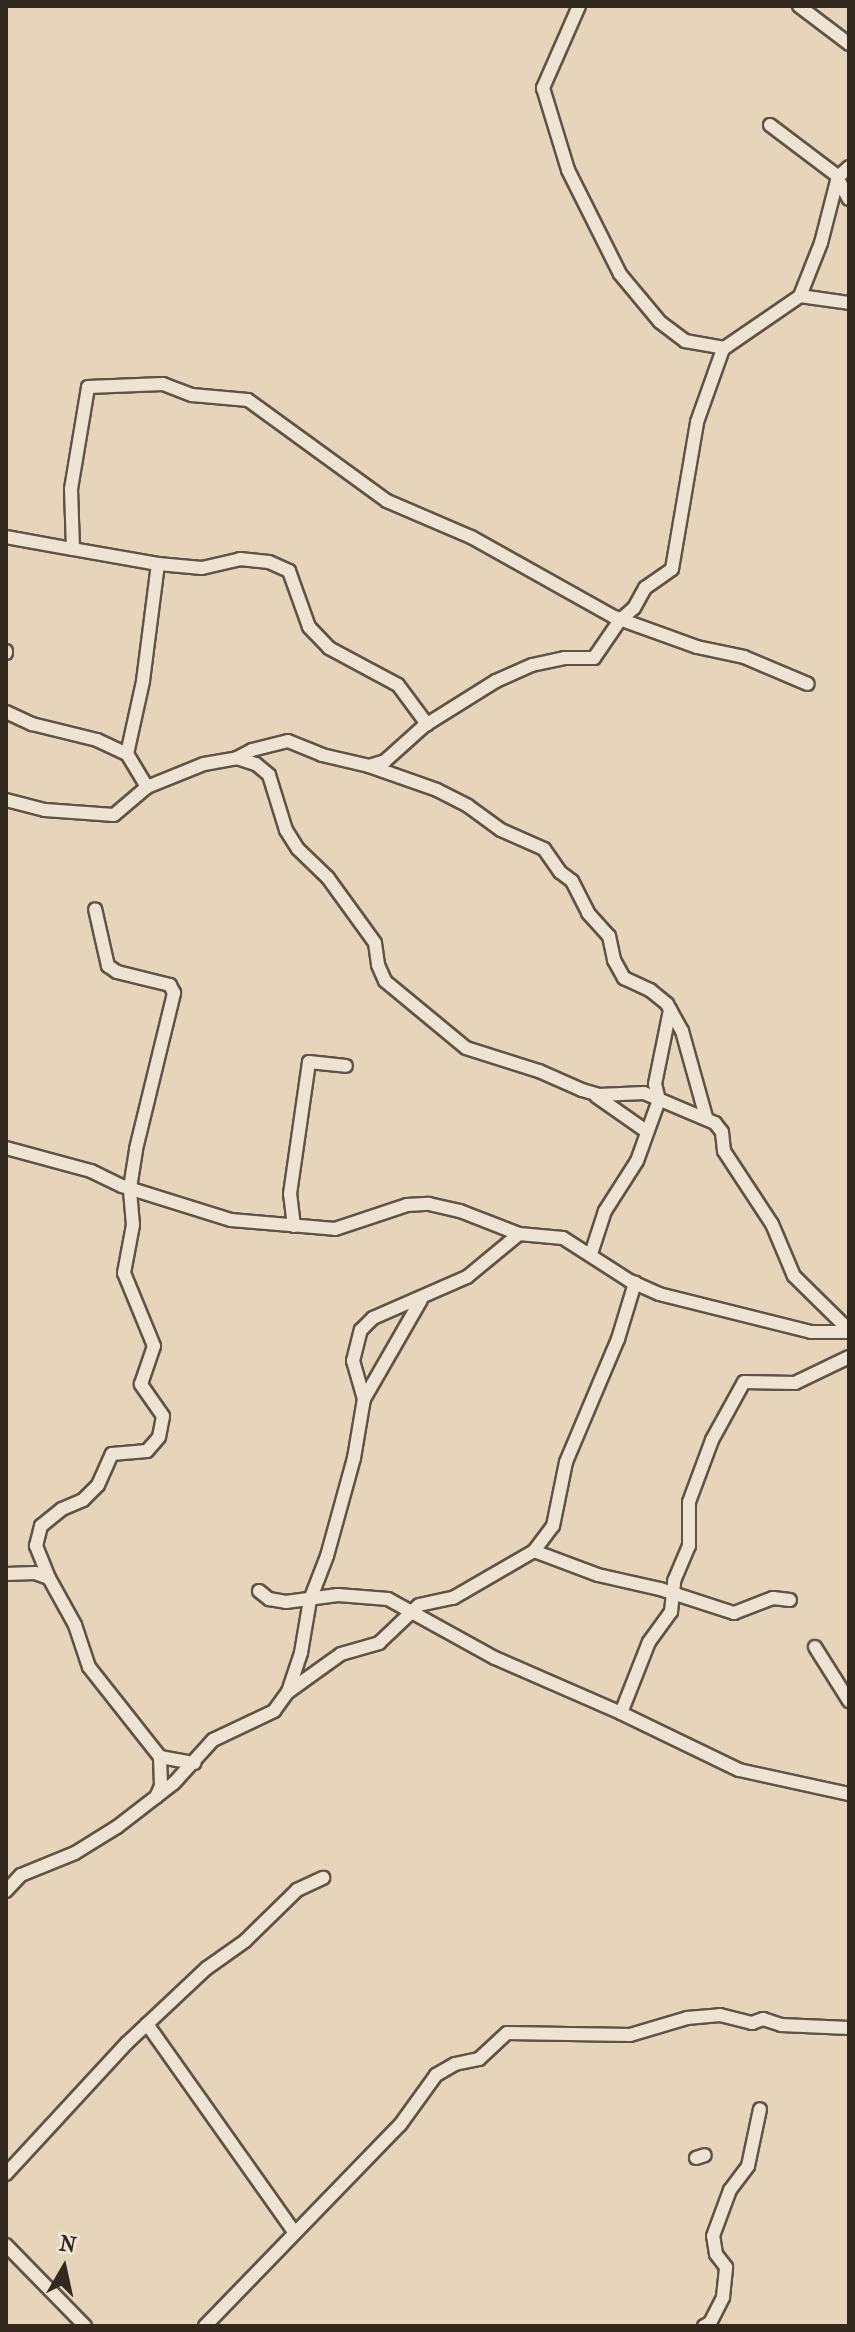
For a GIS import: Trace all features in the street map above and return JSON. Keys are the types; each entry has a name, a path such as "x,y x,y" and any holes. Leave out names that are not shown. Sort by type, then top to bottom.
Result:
{"street":[{"path":"579,6 543,88 568,170 620,274 660,322 685,341 724,348"},
{"path":"799,6 849,44"},
{"path":"770,125 838,177 849,199"},
{"path":"369,766 400,751 427,724 496,681 532,665 564,658 594,658 620,620 634,608 645,588 672,569 697,422 724,348 800,296 821,243 838,177 849,167"},
{"path":"800,296 849,303"},
{"path":"73,549 71,489 88,387 163,384 192,395 248,400 387,501 471,537 620,620 697,647 744,657 808,684"},
{"path":"6,537 158,564 202,568 240,559 269,562 289,571 309,627 329,648 398,685 427,724"},
{"path":"127,754 143,681 158,564"},
{"path":"6,712 32,724 97,740 127,754 147,787"},
{"path":"6,800 45,810 114,815 147,787 204,764 237,758 252,750 288,741 322,755 369,766 437,790 468,806 501,830 537,843 572,881 588,913 609,936 614,960 624,978 650,990 670,1010 682,1031 706,1117"},
{"path":"237,758 256,764 269,775 286,830 298,849 328,878 375,943 378,965 385,981 466,1048 539,1071 590,1093 620,1110 646,1131"},
{"path":"95,909 108,966 117,972 170,985 174,993 136,1149 130,1188 133,1225 124,1273 154,1346 141,1384 163,1416 159,1437 147,1451 112,1454 98,1485 83,1500 62,1509 41,1526 36,1546 49,1578 75,1625 89,1667 160,1757 161,1786 156,1797"},
{"path":"591,1254 605,1211 637,1161 659,1100 655,1084 670,1010"},
{"path":"294,1226 290,1194 309,1062 346,1066"},
{"path":"590,1093 644,1093 706,1117 722,1132 724,1151 772,1224 794,1276 849,1331"},
{"path":"6,1148 91,1171 130,1188 231,1220 335,1229 407,1205 429,1204 519,1234 563,1238 635,1283 659,1294 811,1332 849,1331"},
{"path":"364,1399 353,1361 361,1330 373,1318 421,1300 467,1277 519,1234"},
{"path":"288,1692 341,1654 379,1643 419,1605 453,1598 534,1551 553,1526 566,1462 618,1339 635,1283"},
{"path":"6,1891 21,1875 75,1853 156,1797 194,1763 213,1740 274,1711 288,1692 301,1653 310,1600 327,1556 354,1458 364,1399 421,1300"},
{"path":"621,1713 649,1642 671,1612 680,1564 689,1546 687,1511 699,1483 704,1456 744,1382 795,1383 849,1357"},
{"path":"534,1551 598,1575 734,1613 773,1598 790,1600"},
{"path":"6,1574 35,1573 49,1578"},
{"path":"259,1591 280,1601 338,1595 388,1599 495,1658 621,1713 739,1770 849,1794"},
{"path":"815,1647 849,1701"},
{"path":"160,1757 194,1763"},
{"path":"6,2174 147,2024 207,1968 245,1941 297,1890 323,1878"},
{"path":"205,2326 400,2125 436,2075 455,2064 479,2059 507,2033 630,2035 687,2018 720,2015 752,2023 763,2019 781,2025 849,2028"},
{"path":"147,2024 295,2233"},
{"path":"704,2326 710,2323 723,2297 726,2267 716,2254 713,2236 730,2190 748,2166 760,2109"},
{"path":"6,2245 85,2326"}]}
